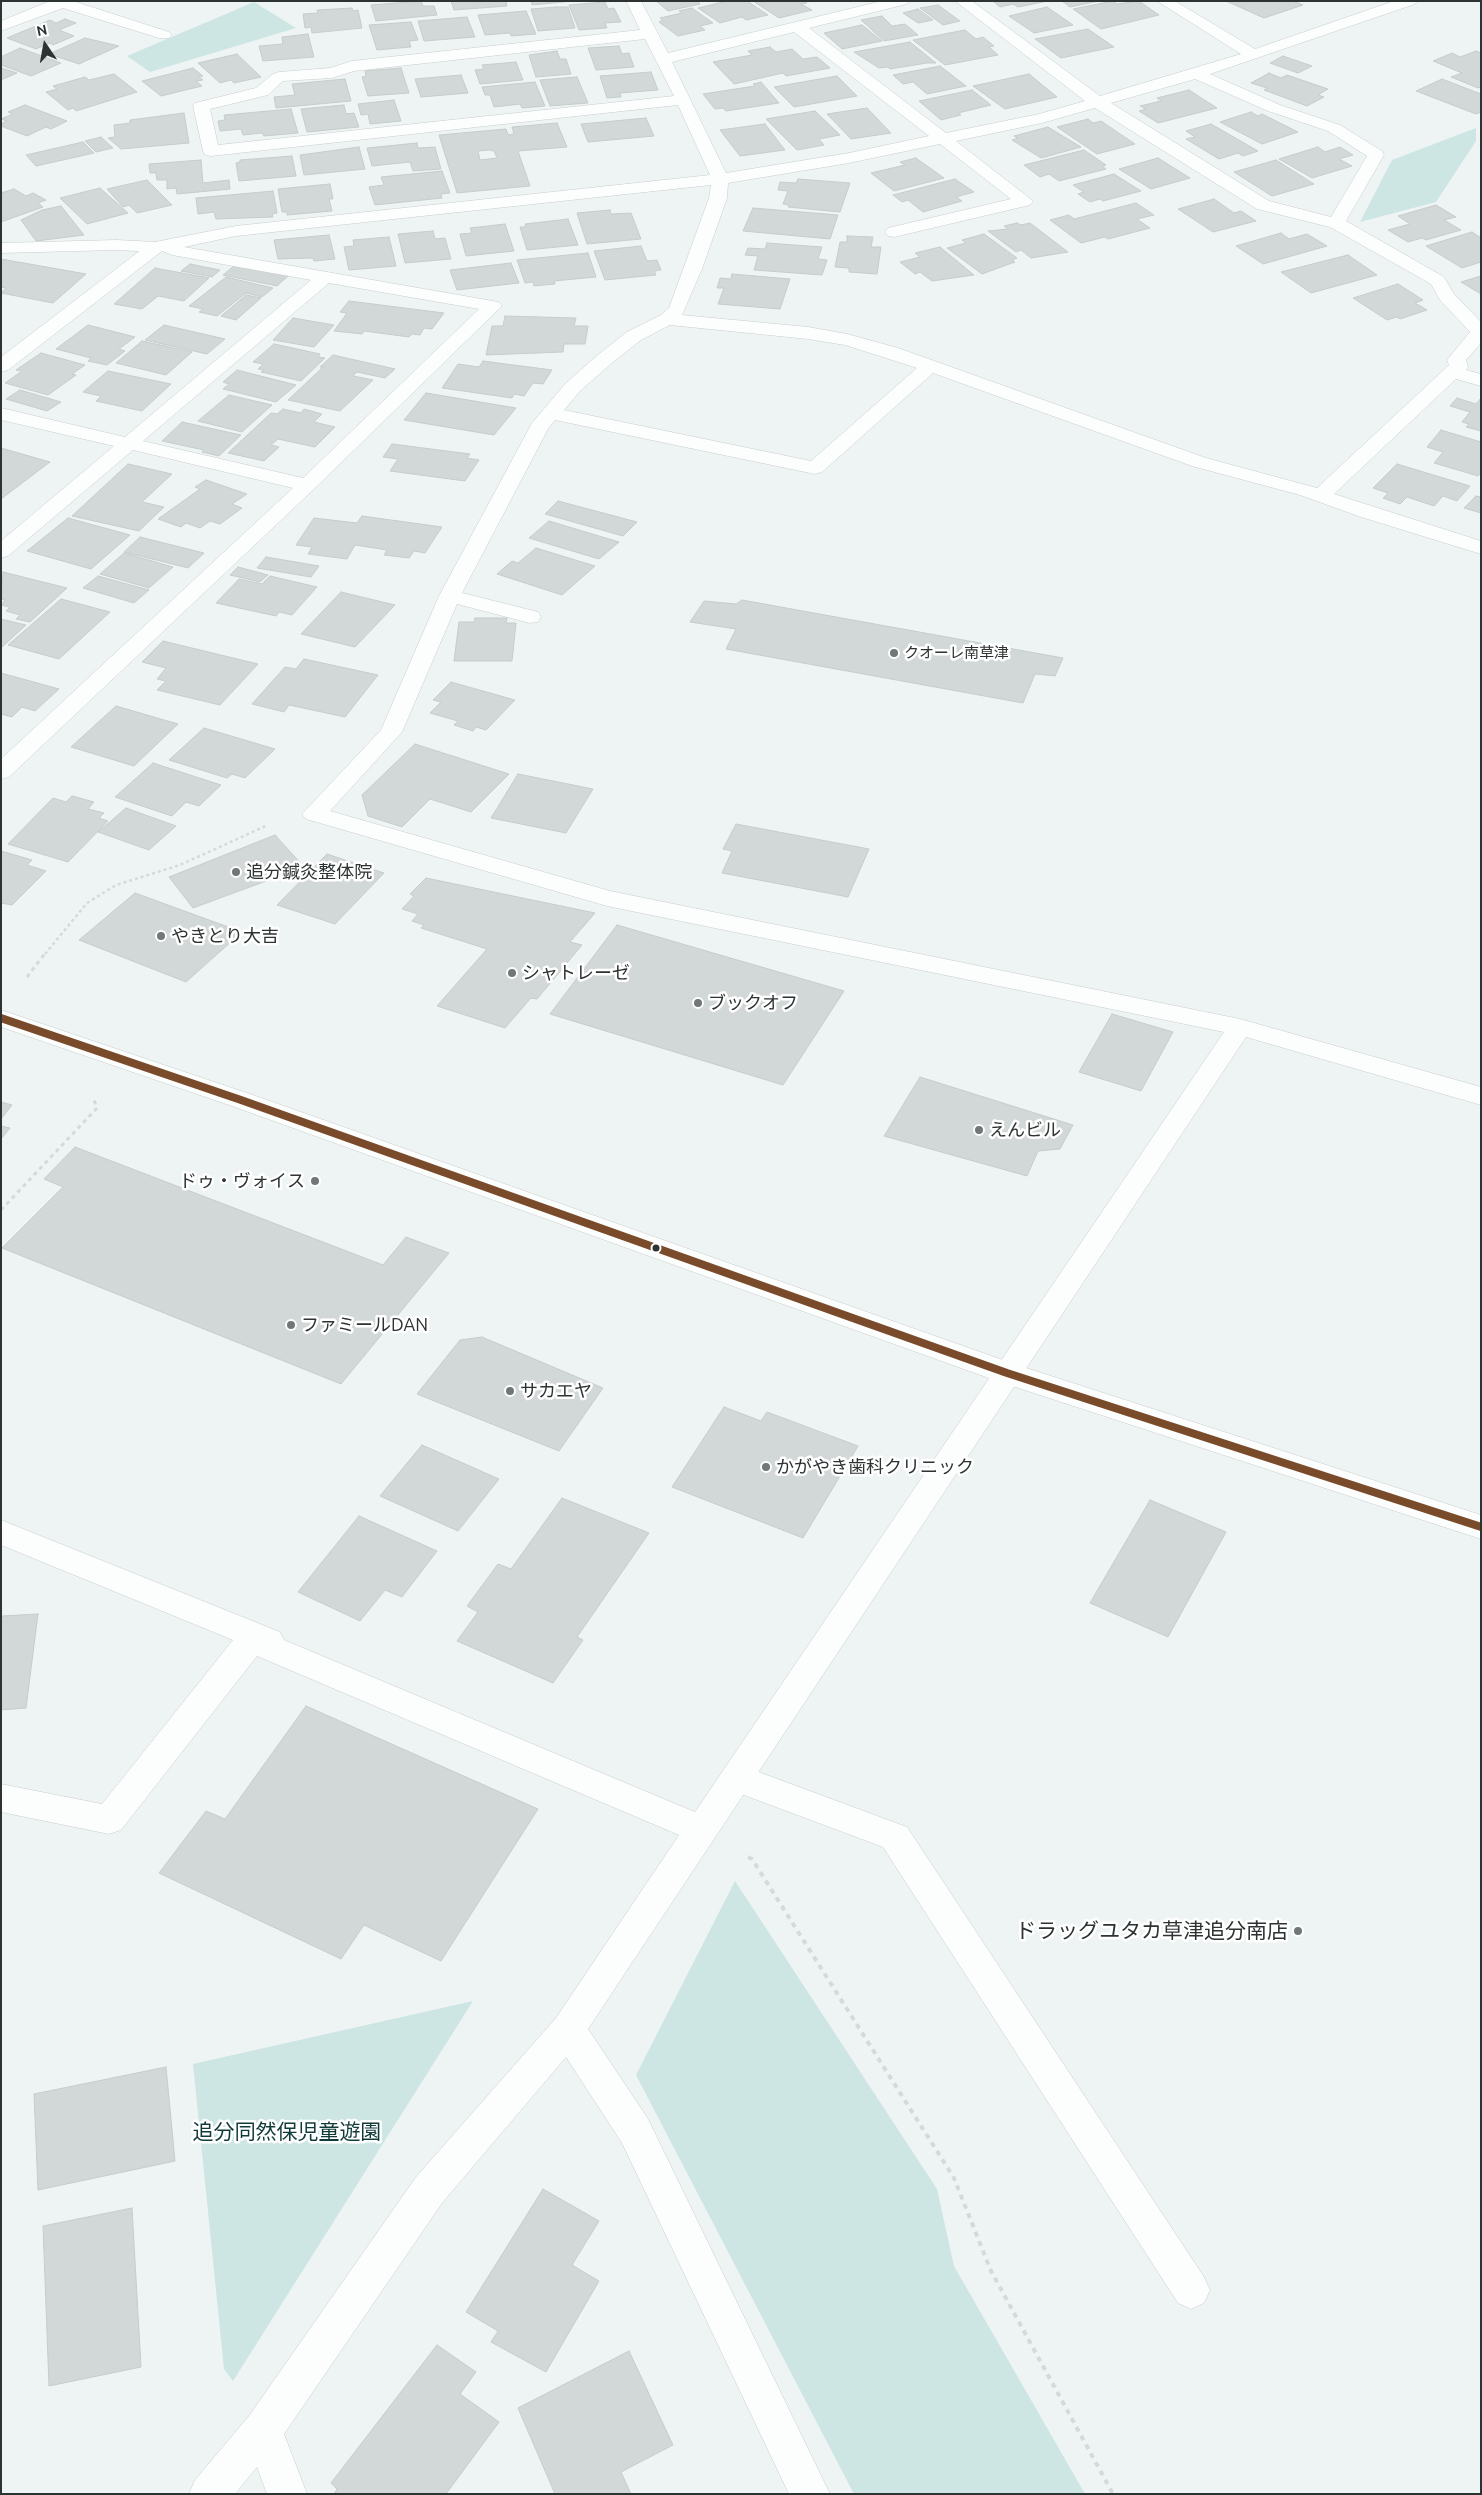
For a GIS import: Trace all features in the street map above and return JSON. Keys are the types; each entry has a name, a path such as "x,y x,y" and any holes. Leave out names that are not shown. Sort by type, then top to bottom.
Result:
{"street":[{"path":"633,1 684,100 720,178 718,198 693,270 676,310 668,320 634,336 606,358 574,387 551,413 528,444 450,596 392,732 314,814 607,898 1240,1027 1481,1096"},
{"path":"663,59 902,1"},
{"path":"962,1 1097,102 1263,205 1336,223 1438,280 1446,296 1480,332 1456,360 1459,367 1320,496"},
{"path":"1164,1 1254,55"},
{"path":"1,366 156,247 236,231 409,211 681,185 850,158 1042,118 1196,74 1410,1"},
{"path":"1,26 59,2 164,35"},
{"path":"796,26 1024,201 894,232"},
{"path":"651,34 352,66 332,73 279,77 262,92 201,106 212,151 684,100"},
{"path":"1196,74 1274,108 1334,128 1376,155 1336,223"},
{"path":"1,248 116,245 156,247 493,306 307,485 1,772"},
{"path":"1,552 325,277"},
{"path":"668,320 765,328 847,340 930,366 1199,462 1320,496 1481,548"},
{"path":"551,413 815,468 930,366"},
{"path":"1452,372 1481,380"},
{"path":"1,414 307,485"},
{"path":"450,596 530,617"},
{"path":"1,1018 72,1040 1007,1373 1481,1527"},
{"path":"209,2494 263,2430 429,2190 568,2029 1240,1027"},
{"path":"1,1532 271,1642 251,1640"},
{"path":"251,1640 702,1830"},
{"path":"1,1798 109,1820 251,1640"},
{"path":"737,1778 895,1837 1191,2290"},
{"path":"568,2029 634,2131 810,2494"},
{"path":"263,2430 287,2494"}],"path":[{"path":"26,978 64,928 87,903 116,885 180,865 275,822 314,814"},
{"path":"1,1210 25,1182 97,1108 72,1040"},
{"path":"702,1830 752,1859 954,2178 991,2271 1113,2494"}],"green space":[{"path":"254,2 296,28 150,72 127,56"},
{"path":"1476,128 1476,141 1436,202 1360,222 1392,160"},
{"path":"735,1881 937,2189 954,2266 1085,2494 854,2494 636,2075"},
{"name":"追分同然保児童遊園","path":"473,2001 233,2381 224,2369 193,2064"}],"building":[{"path":"421,1 423,6 434,6 437,15 376,21 371,5"},
{"path":"451,1 506,1 507,6 454,10"},
{"path":"531,1 573,1 532,5"},
{"path":"656,1 704,1 698,2 700,4 668,11"},
{"path":"727,1 747,1 768,15 746,20 742,17 720,23 698,8"},
{"path":"753,1 805,1 807,3 801,4 812,10 779,18"},
{"path":"993,1 1048,1 1018,7 1013,4 1000,7"},
{"path":"1062,1 1099,1 1070,7"},
{"path":"1113,1 1117,4 1139,1 1159,15 1101,29 1073,9"},
{"path":"1226,1 1293,1 1303,5 1264,18"},
{"path":"605,2 608,9 614,8 621,22 605,23 607,28 579,30 569,5"},
{"path":"938,5 960,21 943,25 920,8"},
{"path":"568,7 575,28 538,31 531,9"},
{"path":"1047,7 1073,25 1034,33 1009,16"},
{"path":"352,8 353,11 358,10 362,28 312,33 311,27 305,28 303,14 318,13 317,10"},
{"path":"692,8 713,23 700,26 705,30 678,36 659,22 663,20 660,18 682,13 679,11"},
{"path":"918,9 933,20 918,23 903,13"},
{"path":"526,11 536,34 511,36 510,33 485,35 478,15"},
{"path":"882,16 892,26 905,24 918,35 884,41 861,20"},
{"path":"467,17 475,37 424,41 418,21"},
{"path":"65,19 76,23 59,30 74,36 53,45 50,43 36,49 7,38 50,20 56,23"},
{"path":"411,22 418,40 409,41 411,47 377,50 369,25"},
{"path":"862,25 882,41 842,49 824,33"},
{"path":"1088,29 1114,47 1061,58 1035,39"},
{"path":"965,30 976,39 983,37 994,46 989,47 998,55 945,65 913,40"},
{"path":"308,34 314,57 263,61 259,46 283,44 282,37"},
{"path":"85,38 119,46 79,64 49,54"},
{"path":"910,42 936,63 890,69 888,67 879,68 854,52"},
{"path":"619,46 622,54 629,53 634,67 596,70 588,48"},
{"path":"770,47 776,52 792,49 803,59 817,57 830,68 786,76 783,73 734,84 713,62 752,55 748,51"},
{"path":"20,48 61,63 31,76 1,65 1,57"},
{"path":"557,51 560,59 566,59 571,74 536,77 529,55"},
{"path":"1476,51 1481,53 1481,87 1478,88 1451,77 1462,73 1433,61 1452,53 1460,57"},
{"path":"237,54 261,77 234,83 231,80 220,83 198,63"},
{"path":"1283,56 1312,66 1298,73 1270,63"},
{"path":"516,62 523,80 480,84 475,70 484,69 482,65"},
{"path":"940,66 966,86 927,94 913,82 903,84 893,75"},
{"path":"1,68 17,73 1,80"},
{"path":"193,68 203,76 199,77 203,80 196,81 202,86 161,96 142,81"},
{"path":"401,68 409,93 368,96 362,77 366,76 365,71"},
{"path":"651,72 658,90 620,93 621,97 607,98 600,76"},
{"path":"1269,73 1281,78 1287,75 1328,89 1318,95 1324,97 1307,106 1264,90 1267,88 1251,83"},
{"path":"114,74 137,92 76,111 73,108 68,110 46,92 57,89 53,86 85,77 89,80"},
{"path":"1029,74 1057,97 1005,109 973,86"},
{"path":"461,75 468,93 421,97 415,79"},
{"path":"837,76 857,96 794,107 774,87"},
{"path":"577,77 588,103 550,106 540,80"},
{"path":"345,79 351,101 276,108 274,97 295,95 292,84"},
{"path":"1442,79 1481,94 1481,112 1476,114 1416,91"},
{"path":"535,82 545,106 522,108 520,104 494,107 490,95 485,95 482,87"},
{"path":"761,82 779,103 726,111 723,108 715,109 703,94 755,86 753,84"},
{"path":"972,90 991,105 958,113 961,115 941,120 919,101"},
{"path":"1189,90 1217,108 1158,123 1139,111 1146,109 1140,106 1161,101 1157,98"},
{"path":"394,100 401,121 370,124 368,114 361,115 358,104"},
{"path":"25,105 67,121 51,129 46,127 27,136 1,126 1,124 7,121 1,119 13,114 8,112"},
{"path":"344,105 346,114 354,113 359,127 307,132 301,109"},
{"path":"867,108 891,133 851,139 827,114"},
{"path":"291,109 298,133 264,136 262,133 243,135 241,129 220,131 218,121 225,120 224,115"},
{"path":"815,111 840,135 819,139 824,145 797,150 766,119"},
{"path":"1251,112 1258,116 1262,114 1298,132 1262,144 1220,122"},
{"path":"184,113 189,143 121,149 108,138 115,137 114,125 130,123 130,120"},
{"path":"646,118 654,136 588,142 581,124"},
{"path":"1088,119 1093,123 1101,121 1135,144 1097,154 1057,127"},
{"path":"557,123 567,147 518,151 530,186 457,193 439,135 506,129 508,135 514,134 512,127","holes":["478,151 494,151 497,158 480,160"]},
{"path":"765,124 785,150 740,156 720,130"},
{"path":"1211,124 1258,151 1243,156 1238,153 1219,159 1186,139 1195,137 1186,131"},
{"path":"1048,127 1081,147 1041,158 1012,140 1018,138 1014,136"},
{"path":"101,137 113,148 96,152 85,141"},
{"path":"83,142 94,153 36,166 26,155"},
{"path":"417,143 418,148 435,147 441,169 413,171 410,162 372,166 367,148"},
{"path":"359,147 365,169 304,175 300,155"},
{"path":"1318,147 1325,152 1340,147 1353,155 1339,159 1352,166 1312,178 1279,159"},
{"path":"1084,150 1106,165 1102,166 1106,169 1059,181 1049,174 1040,177 1024,165"},
{"path":"292,156 296,176 239,181 236,163 240,162 240,160"},
{"path":"916,158 944,178 894,191 871,173 905,165 900,162"},
{"path":"1158,158 1190,178 1151,189 1119,169"},
{"path":"201,160 203,183 229,180 230,189 177,194 176,188 167,189 167,180 157,180 156,173 150,173 149,164"},
{"path":"1276,160 1314,184 1272,196 1234,172"},
{"path":"442,171 450,193 441,194 442,198 375,205 369,187 384,185 381,177"},
{"path":"1114,174 1141,191 1103,201 1100,199 1090,202 1078,194 1084,192 1073,185"},
{"path":"798,179 850,183 840,212 788,207 789,205 783,204 788,191 778,190 780,182 796,183"},
{"path":"955,179 974,192 956,197 962,201 923,212 908,200 902,202 893,195"},
{"path":"147,180 172,205 137,213 129,205 123,207 107,189"},
{"path":"330,184 333,199 329,199 332,211 287,215 287,212 282,212 278,189"},
{"path":"100,188 128,213 87,224 60,198"},
{"path":"14,189 26,196 33,193 46,200 38,203 43,207 1,222 1,193"},
{"path":"273,191 277,213 272,214 273,217 216,219 214,212 198,214 196,198"},
{"path":"1214,199 1234,213 1241,211 1256,221 1213,232 1178,209"},
{"path":"1136,203 1154,215 1137,219 1150,228 1108,239 1105,237 1081,243 1050,220 1069,215 1074,219"},
{"path":"1436,205 1456,217 1444,220 1461,230 1426,240 1422,238 1408,242 1388,230 1410,224 1398,216"},
{"path":"61,206 84,235 36,241 21,220 42,210"},
{"path":"753,208 838,215 830,239 743,231"},
{"path":"610,210 611,214 631,213 641,239 587,244 577,213"},
{"path":"568,219 578,245 527,250 520,227 526,227 525,224"},
{"path":"1017,223 1021,225 1030,223 1068,252 1031,258 1021,250 1016,252 988,231 1008,229 1004,226"},
{"path":"505,224 514,251 466,256 460,234 472,233 470,228"},
{"path":"433,231 435,239 445,238 451,259 405,263 398,234"},
{"path":"1472,232 1481,238 1481,262 1462,268 1426,246"},
{"path":"1281,233 1289,239 1307,234 1327,246 1263,264 1236,246"},
{"path":"984,234 1017,258 1012,260 1015,262 982,274 947,248 966,243 962,240"},
{"path":"329,235 335,259 314,261 313,258 278,259 274,240"},
{"path":"847,236 873,237 871,247 881,247 877,274 849,272 849,268 835,267 840,242 847,242"},
{"path":"389,237 396,266 349,270 344,247 354,246 353,240"},
{"path":"767,243 822,247 818,259 827,260 822,275 754,270 758,256 745,255 748,248 765,249"},
{"path":"641,246 647,261 657,260 661,270 654,271 656,275 605,280 594,251"},
{"path":"940,247 974,275 932,281 920,272 915,274 900,262 920,257 915,253"},
{"path":"588,253 596,277 554,281 555,284 534,286 533,282 525,283 517,260"},
{"path":"1348,255 1377,275 1311,293 1281,272"},
{"path":"1,259 86,274 53,303 1,293 6,288 1,287"},
{"path":"511,263 519,283 457,290 450,270"},
{"path":"190,264 220,270 212,277 181,271"},
{"path":"235,265 288,276 277,286 223,275"},
{"path":"155,268 209,278 184,301 158,296 142,309 114,304"},
{"path":"732,274 790,279 780,309 718,304 724,288 717,288 720,278 731,279"},
{"path":"1481,276 1481,294 1461,282"},
{"path":"226,277 273,288 262,297 246,293 217,316 199,312 203,309 189,306"},
{"path":"1398,284 1423,300 1415,303 1427,310 1400,319 1397,317 1387,320 1353,298"},
{"path":"246,295 261,298 236,320 221,316"},
{"path":"349,301 444,313 432,329 424,328 420,335 412,334 409,337 364,331 362,334 334,331 347,313 340,312"},
{"path":"505,316 576,318 574,326 588,326 585,344 564,344 563,352 486,355 492,326 503,326"},
{"path":"293,318 334,325 314,347 273,340"},
{"path":"88,325 135,337 119,349 125,351 107,365 88,361 91,358 56,349"},
{"path":"164,325 225,339 207,354 145,340"},
{"path":"142,341 192,352 166,375 116,363"},
{"path":"274,344 320,354 318,357 325,358 301,381 261,372 264,370 258,369 263,364 253,362"},
{"path":"41,353 85,365 72,374 76,375 48,395 5,383 22,371 16,370"},
{"path":"333,355 395,369 385,378 357,372 353,376 373,380 340,411 288,400 323,367 320,367"},
{"path":"483,361 552,370 543,384 533,383 524,396 514,394 512,398 442,388 458,364 479,367"},
{"path":"237,370 296,385 276,402 223,389 229,384 223,382"},
{"path":"108,371 171,384 142,411 96,401 101,396 83,392"},
{"path":"20,390 61,402 47,411 6,399"},
{"path":"426,393 516,408 494,435 404,420"},
{"path":"229,395 272,405 242,432 198,421"},
{"path":"1457,398 1476,404 1481,398 1481,431 1466,427 1469,424 1462,422 1470,412 1450,406"},
{"path":"283,409 301,413 304,409 322,414 314,422 335,427 315,447 278,439 271,445 279,447 264,461 228,453 271,413 277,414"},
{"path":"182,422 241,435 219,456 202,452 204,450 162,441"},
{"path":"1441,430 1481,442 1481,473 1478,476 1434,463 1443,452 1427,447"},
{"path":"392,444 470,454 467,458 479,460 465,481 390,471 398,459 383,457"},
{"path":"1,448 50,462 1,499"},
{"path":"128,464 172,474 142,502 164,507 139,531 72,516"},
{"path":"1397,464 1470,486 1457,501 1443,496 1434,506 1407,497 1400,504 1383,498 1388,493 1373,488"},
{"path":"206,480 247,494 232,504 242,508 220,524 210,521 200,528 186,523 181,527 158,519 200,489 195,487"},
{"path":"1476,496 1481,497 1481,513 1464,508"},
{"path":"558,501 637,522 623,536 545,514"},
{"path":"362,516 442,527 425,553 414,551 409,558 384,555 387,550 355,545 347,559 308,554 312,547 296,545 314,518 357,523"},
{"path":"68,518 130,535 91,569 27,551"},
{"path":"549,521 619,542 599,559 529,538"},
{"path":"140,537 204,553 188,568 124,552"},
{"path":"536,548 595,566 562,595 497,574 512,561 518,563"},
{"path":"124,553 173,567 149,588 100,574"},
{"path":"266,557 319,566 311,577 257,568"},
{"path":"238,567 268,575 260,582 230,575"},
{"path":"3,572 67,588 30,622 16,619 20,615 6,611 10,607 1,605 5,600 1,599"},
{"path":"98,576 149,590 134,603 83,588"},
{"path":"270,576 317,587 292,615 279,612 276,616 216,603 239,579 262,584"},
{"path":"341,592 395,605 355,647 301,634"},
{"path":"61,599 110,612 59,659 8,645"},
{"name":"クオーレ南草津","path":"742,600 1063,658 1055,676 1035,674 1023,703 726,649 736,629 690,622 704,601 736,604"},
{"path":"475,618 507,618 506,623 516,623 512,661 454,661 459,622 474,622"},
{"path":"1,619 26,625 1,648"},
{"path":"163,641 258,664 220,705 157,690 166,681 157,679 166,668 142,662"},
{"path":"304,659 378,675 345,717 289,705 284,712 252,704 285,667 296,669"},
{"path":"1,673 59,689 35,711 22,707 12,717 1,714"},
{"path":"451,682 515,700 486,730 476,727 473,731 454,725 458,721 430,713 441,702 433,700"},
{"path":"116,706 178,724 134,766 71,747"},
{"path":"204,728 275,749 245,778 232,774 227,778 169,760"},
{"path":"415,744 509,774 471,812 430,799 402,827 368,816 362,795"},
{"path":"153,763 221,785 199,806 186,802 172,816 115,797"},
{"path":"518,774 593,789 566,833 491,818"},
{"path":"72,796 94,802 88,809 104,813 99,818 108,821 68,862 8,844 53,798 66,802"},
{"path":"126,808 176,826 149,850 98,832"},
{"path":"736,824 869,849 848,897 722,873 732,851 723,849"},
{"name":"追分鍼灸整体院","path":"275,835 304,867 193,908 169,877"},
{"path":"1,851 32,860 27,865 46,871 12,905 1,903"},
{"path":"327,854 384,873 335,924 277,905"},
{"name":"シャトレーゼ","path":"426,878 595,913 570,942 582,945 537,999 531,998 505,1028 437,1006 487,949 421,928 424,925 412,921 418,914 402,909 414,896 410,894"},
{"name":"やきとり大吉","path":"135,893 242,932 186,982 79,940"},
{"name":"ブックオフ","path":"617,925 844,991 783,1085 550,1014"},
{"path":"1112,1014 1173,1032 1141,1091 1079,1072"},
{"name":"えんビル","path":"920,1077 1073,1125 1060,1149 1038,1151 1027,1176 884,1136"},
{"path":"1,1102 12,1105 1,1119"},
{"path":"1,1126 10,1128 1,1139"},
{"name":"ファミールDAN","path":"75,1147 383,1265 406,1237 449,1253 341,1384 2,1248 63,1187 44,1179"},
{"name":"サカエヤ","path":"482,1337 603,1388 559,1451 417,1394 460,1340"},
{"name":"かがやき歯科クリニック","path":"724,1407 761,1421 767,1412 858,1446 803,1538 672,1487"},
{"path":"422,1445 499,1479 458,1531 380,1496"},
{"path":"562,1498 649,1533 577,1637 583,1640 553,1683 457,1641 478,1612 467,1606 498,1564 511,1569"},
{"path":"1150,1500 1226,1532 1168,1637 1090,1603"},
{"path":"359,1516 437,1551 402,1597 385,1590 360,1621 298,1592"},
{"path":"38,1614 26,1708 1,1710 1,1616"},
{"path":"306,1706 538,1809 441,1961 364,1925 341,1959 159,1873 206,1811 225,1819"},
{"path":"166,2067 175,2161 38,2190 34,2094"},
{"path":"543,2189 599,2221 572,2265 599,2281 546,2372 491,2342 498,2331 466,2312"},
{"path":"132,2208 141,2367 49,2386 43,2226"},
{"path":"437,2345 476,2372 460,2394 499,2422 446,2494 334,2494 337,2489 331,2483"},
{"path":"629,2351 673,2445 621,2472 631,2494 555,2494 518,2408"}],"transit line":[{"path":"1,1018 241,1100 1007,1373 1481,1527"}],"place":[{"name":"クオーレ南草津","path":"894,653"},
{"name":"追分鍼灸整体院","path":"236,872"},
{"name":"やきとり大吉","path":"161,936"},
{"name":"シャトレーゼ","path":"512,973"},
{"name":"ブックオフ","path":"698,1003"},
{"name":"えんビル","path":"979,1130"},
{"name":"ドゥ・ヴォイス","path":"315,1181"},
{"name":"ファミールDAN","path":"291,1325"},
{"name":"サカエヤ","path":"510,1391"},
{"name":"かがやき歯科クリニック","path":"766,1467"},
{"name":"ドラッグユタカ草津追分南店","path":"1298,1931"}]}
